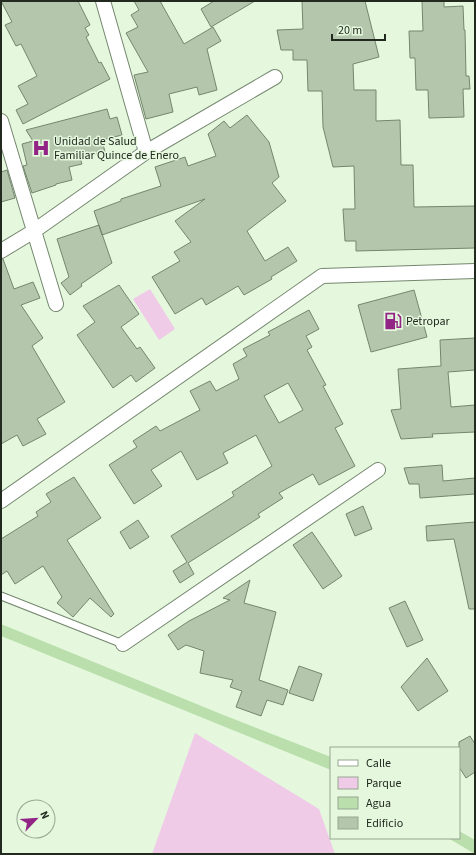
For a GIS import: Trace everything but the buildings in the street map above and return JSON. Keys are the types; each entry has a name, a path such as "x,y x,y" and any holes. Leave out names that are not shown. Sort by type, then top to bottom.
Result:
{"street":[{"path":"104,1 146,152"},
{"path":"1,251 34,231 146,152 275,77"},
{"path":"1,121 56,304"},
{"path":"1,501 322,276 475,271"},
{"path":"123,644 378,470"}],"lane":[{"path":"1,596 123,644"}],"green space":[{"path":"150,289 175,329 159,340 133,299"},
{"path":"195,733 319,809 335,854 152,854"}],"water":[{"path":"1,624 221,714 330,757 330,770 1,636"},
{"path":"460,832 475,840 475,854 450,839 460,839"}],"place":[{"name":"Unidad de Salud Familiar Quince de Enero","path":"41,148"},
{"name":"Petropar","path":"393,321"}]}
